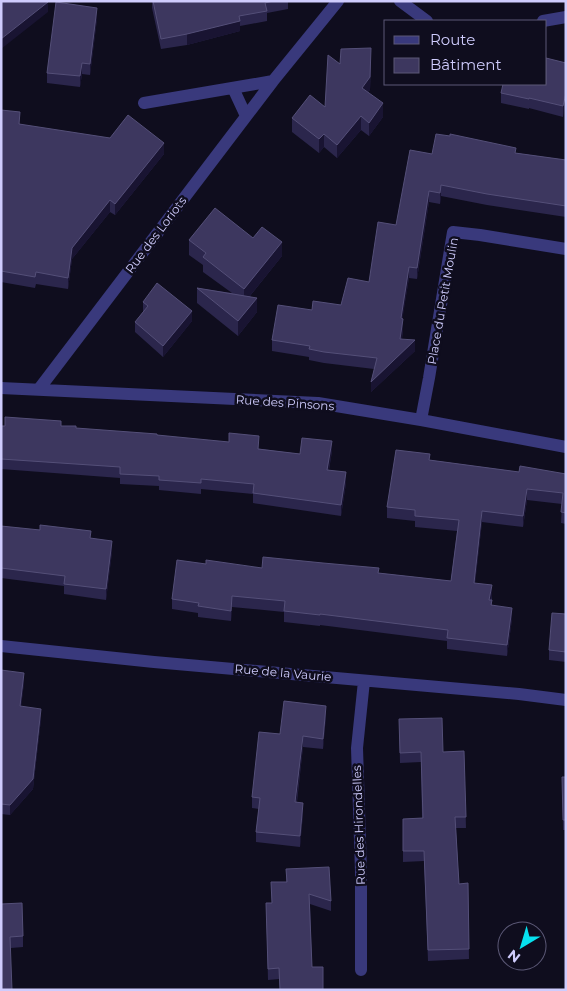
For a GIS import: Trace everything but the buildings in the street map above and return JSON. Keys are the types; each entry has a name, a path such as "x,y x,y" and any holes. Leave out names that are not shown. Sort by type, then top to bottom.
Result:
{"street":[{"name":"Rue des Loriots","path":"39,389 246,116 338,1"},
{"path":"400,1 426,20"},
{"path":"547,20 566,17"},
{"path":"144,103 273,81"},
{"path":"234,88 246,116"},
{"name":"Place du Petit Moulin","path":"421,420 453,232 566,249"},
{"name":"Rue des Pinsons","path":"1,388 318,403 566,447"},
{"name":"Rue de la Vaurie","path":"1,646 154,662 519,694 566,700"},
{"name":"Rue des Hirondelles","path":"361,970 361,870 357,748 364,681"}]}
